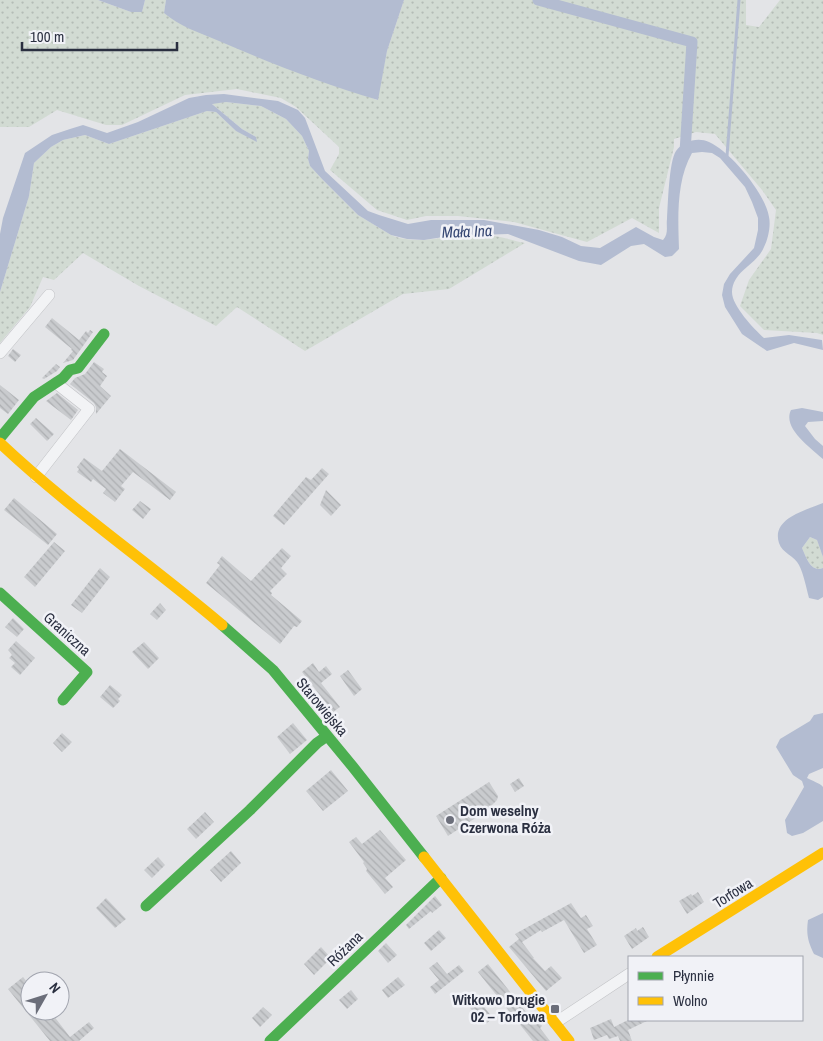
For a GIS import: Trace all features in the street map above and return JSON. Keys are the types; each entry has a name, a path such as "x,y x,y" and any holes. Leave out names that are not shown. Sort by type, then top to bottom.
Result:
{"street":[{"path":"0,353 49,295"},
{"path":"0,438 34,397 64,378 70,370 78,368 104,334"},
{"path":"36,477 76,428 88,409 56,383"},
{"name":"Starowiejska","path":"0,443 36,477 188,597 273,670 441,878 569,1041"},
{"name":"Graniczna","path":"0,593 87,672 63,700"},
{"path":"146,906 327,736"},
{"name":"Torfowa","path":"659,956 823,853"},
{"name":"Różana","path":"270,1041 441,878"},
{"path":"555,1022 628,975"}],"shaded area":[{"path":"0,0 98,0 131,12 142,12 145,0 166,0 164,13 377,100 387,51 404,0 746,0 746,25 759,27 780,0 823,0 823,335 764,330 740,306 749,280 771,249 776,210 762,190 715,134 696,132 674,139 674,147 659,208 659,233 632,218 587,242 514,222 458,216 426,216 407,220 377,210 330,170 339,154 339,147 296,107 281,98 237,89 185,95 122,125 106,125 57,110 29,127 0,127"},
{"path":"226,102 261,106 286,119 302,136 309,151 308,159 310,166 358,215 391,235 413,240 425,240 487,235 525,243 449,289 403,294 305,351 237,307 216,326 139,286 83,253 54,280 43,277 30,307 0,343 0,292 29,196 34,163 51,147 63,140 85,135 109,144 207,111 216,112 236,131 256,137 242,129 211,103"},
{"path":"810,537 817,540 823,557 823,568 815,568 807,560 802,548"}],"water":[{"path":"98,0 145,0 142,12 131,12"},
{"path":"166,0 404,0 387,51 378,100 297,73 190,29 164,13"},
{"name":"Mała Ina","path":"224,94 278,101 298,110 305,118 325,171 368,211 408,224 431,220 484,220 539,230 562,237 581,246 600,248 636,227 663,240 667,232 670,173 676,151 691,141 709,142 718,147 746,174 761,197 769,217 769,232 761,253 736,278 733,284 733,298 739,310 764,338 789,335 822,340 823,350 794,343 767,351 742,334 725,307 722,295 724,284 730,274 754,248 758,230 758,218 745,187 720,158 712,153 692,153 683,175 679,200 679,249 672,256 665,257 644,244 631,246 601,265 579,261 508,234 450,236 424,240 407,239 391,235 358,215 310,166 308,159 309,151 302,136 286,119 261,106 226,102 212,104 242,129 256,137 257,142 236,131 216,112 207,111 109,144 85,135 63,140 51,147 34,163 29,196 0,292 0,234 3,218 25,153 52,135 83,125 107,133 138,122 189,98"},
{"path":"802,408 823,412 823,421 808,422 805,426 823,446 823,459 799,437 791,424 789,417 791,410"},
{"path":"823,503 823,557 817,540 810,537 802,548 812,566 819,569 823,568 823,597 818,600 809,598 799,565 781,546 778,534 780,527 792,516"},
{"path":"823,713 823,768 809,774 807,778 823,787 823,821 803,833 792,836 787,833 785,820 804,787 802,781 793,775 776,747 780,739 810,721 814,715"},
{"path":"823,913 823,958 814,954 807,930 808,920"}],"building":[{"path":"52,318 79,340 86,331 88,333 90,330 93,332 73,360 63,363 73,351 72,349 45,327"},
{"path":"13,349 21,355 15,362 8,356"},
{"path":"94,362 104,369 102,372 107,376 100,386 111,396 96,414 94,403 70,384 75,378 85,374"},
{"path":"56,364 60,367 57,371 44,379 42,378"},
{"path":"0,385 19,400 8,414 0,408"},
{"path":"57,393 78,410 71,420 46,401"},
{"path":"36,418 54,434 47,441 30,424"},
{"path":"120,449 176,492 170,500 133,472 121,486 125,489 115,502 103,493 106,489 93,479 91,482 77,472 79,469 77,467 84,458 102,471"},
{"path":"322,468 329,474 284,525 273,516 306,477 311,480"},
{"path":"326,490 341,505 331,516 320,505"},
{"path":"14,498 57,534 48,545 4,510"},
{"path":"140,501 151,509 143,519 132,510"},
{"path":"54,542 65,551 35,587 24,577"},
{"path":"282,548 291,556 281,568 287,574 270,591 271,595 302,621 297,627 294,626 280,644 206,583 220,565 217,563 222,556 251,581"},
{"path":"100,568 110,577 82,613 71,605"},
{"path":"160,603 166,610 157,620 150,614"},
{"path":"13,618 24,629 17,637 5,627"},
{"path":"16,641 35,658 20,675 11,667 15,663 9,658 12,655 8,650"},
{"path":"144,642 159,658 148,669 132,652"},
{"path":"313,663 319,672 326,666 332,674 321,683 340,707 333,712 302,672"},
{"path":"348,670 362,689 354,696 340,676"},
{"path":"110,685 122,695 118,699 120,701 113,708 100,697"},
{"path":"293,723 307,740 290,754 277,737"},
{"path":"62,733 72,742 62,752 53,743"},
{"path":"331,770 348,791 323,811 306,791"},
{"path":"519,778 524,786 515,792 510,784"},
{"path":"489,782 498,796 492,807 448,836 436,816"},
{"path":"205,812 214,822 196,839 187,829"},
{"path":"380,830 406,860 385,878 393,887 385,894 366,871 364,862 349,842 356,837 362,844"},
{"path":"231,851 241,863 221,882 210,870"},
{"path":"158,857 165,865 152,878 144,870"},
{"path":"698,892 704,902 687,914 679,901"},
{"path":"435,896 442,905 432,913 431,911 409,929 406,925"},
{"path":"106,898 126,919 115,928 96,908"},
{"path":"571,903 581,918 586,915 593,926 587,929 597,945 584,953 564,920 542,932 541,930 522,942 545,971 551,966 562,978 546,991 509,947 519,939 515,934"},
{"path":"643,927 649,937 632,949 624,936 636,928 637,931"},
{"path":"439,930 446,938 431,951 424,943"},
{"path":"386,943 397,955 388,963 378,951"},
{"path":"321,947 331,958 314,975 304,964"},
{"path":"437,962 447,974 459,965 464,971 435,994 430,987 439,980 429,968"},
{"path":"488,964 534,1022 537,1019 542,1026 540,1028 550,1041 533,1041 478,972"},
{"path":"398,977 405,985 388,998 382,990"},
{"path":"20,979 20,1004 8,989"},
{"path":"351,990 358,999 347,1009 339,1000"},
{"path":"472,992 493,1018 487,1023 482,1017 479,1019 463,999"},
{"path":"263,1007 272,1015 260,1027 252,1018"},
{"path":"611,1019 614,1027 628,1020 647,1021 628,1030 632,1041 620,1041 618,1036 609,1039 607,1035 594,1040 590,1028"},
{"path":"34,1021 58,1021 70,1037 89,1022 94,1028 79,1041 50,1041"}],"waterway":[{"path":"538,0 692,42 685,152"},
{"path":"727,156 739,0"}],"traffic: fast":[{"path":"0,438 34,397 63,378 70,370 78,368 104,334"},
{"path":"0,593 87,672 63,700"},
{"path":"222,625 273,670 424,857"},
{"path":"146,906 250,810 317,743 327,736"},
{"path":"270,1041 441,878"}],"traffic: slow":[{"path":"0,443 54,491 222,625"},
{"path":"659,956 823,853"},
{"path":"424,857 569,1041"}],"place":[{"name":"Dom weselny Czerwona Róża","path":"450,820"},
{"name":"Witkowo Drugie 02 – Torfowa","path":"555,1009"}]}
